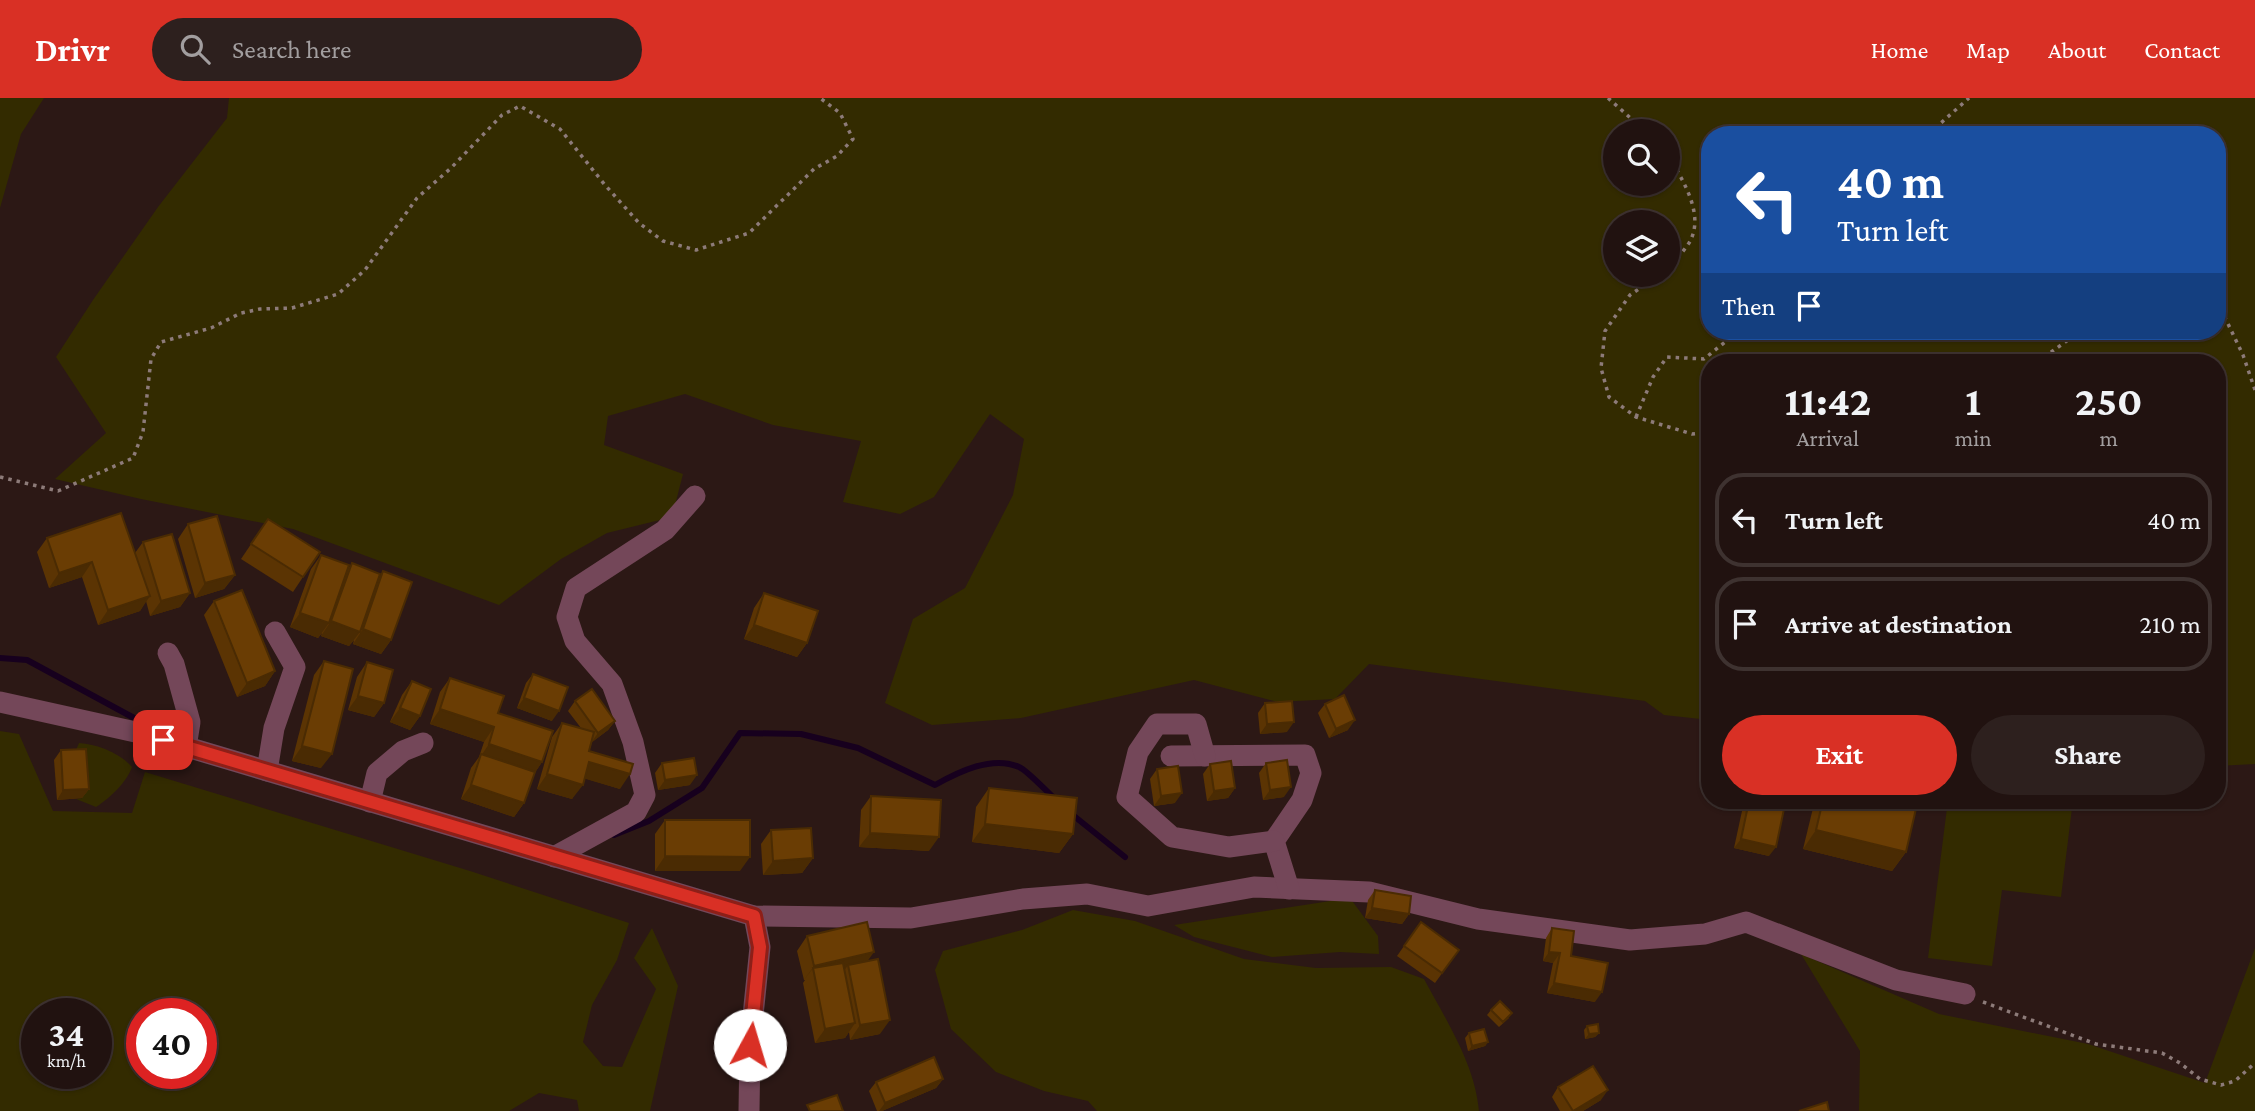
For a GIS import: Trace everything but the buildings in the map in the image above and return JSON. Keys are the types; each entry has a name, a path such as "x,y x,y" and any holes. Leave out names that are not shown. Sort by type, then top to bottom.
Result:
{"street":[{"path":"554,857 636,812 645,795 632,742 611,684 575,640 567,617 576,588 665,530 695,496"},
{"path":"267,771 274,729 295,667 275,632"},
{"path":"168,653 174,664 190,722 186,747"},
{"path":"0,702 140,733 754,916 911,918 1023,898 1087,894 1148,906 1254,887 1369,892 1478,919 1630,940 1705,934 1746,922 1896,980 1965,994"},
{"path":"1171,756 1205,756 1305,755 1311,773 1302,800 1274,841 1229,847 1172,837 1127,797 1138,752 1157,724 1196,724 1205,756"},
{"path":"370,802 377,773 403,751 423,743"},
{"path":"1274,841 1289,889"},
{"path":"749,1111 750,1045 760,947 754,916"}],"path":[{"path":"0,477 58,491 133,458 143,432 150,359 161,342 211,328 241,313 260,309 292,308 338,294 365,270 417,198 451,168 502,115 520,106 560,129 639,223 663,241 696,250 749,233 814,169 837,156 853,139 839,113 821,98"},
{"path":"1608,98 1632,119"},
{"path":"1938,126 1969,98"},
{"path":"1680,175 1688,189 1695,221 1690,241 1680,254"},
{"path":"1642,287 1630,295 1605,331 1601,368 1609,397 1636,417 1692,434 1701,433"},
{"path":"2226,320 2243,355 2255,390"},
{"path":"1709,354 1727,340"},
{"path":"2048,354 2068,340"},
{"path":"1636,417 1653,377 1667,357 1701,359"},
{"path":"1965,994 2096,1044 2162,1053 2200,1079 2221,1086 2235,1081 2255,1063"}],"shaded area":[{"path":"0,98 44,98 21,134 0,208"},
{"path":"229,98 2255,98 2255,764 2226,766 2226,354 1701,354 1701,719 1664,715 1645,701 1369,664 1335,699 1278,702 1194,680 1021,718 932,725 885,703 913,619 965,588 1013,495 1024,439 990,414 934,497 900,514 843,502 861,441 773,425 685,394 608,416 604,445 683,474 672,517 607,533 561,559 499,605 293,529 55,479 106,433 56,357 158,207 227,118"},
{"path":"0,731 19,734 53,811 132,813 145,772 470,871 629,923 617,960 592,1005 583,1042 603,1066 622,1067 656,989 634,958 652,928 678,986 650,1111 579,1111 577,1100 539,1093 509,1111 0,1111"},
{"path":"79,743 108,750 132,767 117,790 96,807 76,799 82,798 76,750"},
{"path":"1947,809 2072,809 2061,897 2002,890 1992,966 1928,958"},
{"path":"1350,898 1378,936 1379,954 1340,952 1272,957 1194,937 1174,925"},
{"path":"1073,910 1135,921 1244,959 1316,968 1391,967 1424,979 1466,1059 1479,1111 1097,1111 1088,1101 1044,1091 996,1072 951,1029 935,970 943,951 1022,930"},
{"path":"2255,948 2255,1111 1859,1111 1860,1051 1801,954 1939,1014 2088,1044 2205,1083"}],"waterway":[{"path":"0,658 27,660 147,725"},
{"path":"614,835 649,821 702,788 740,733 801,734 858,748 935,785 976,767 1009,764 1023,769 1056,800"},
{"path":"1069,812 1125,857"}],"route":[{"path":"163,740 754,916 760,947 750,1045"}]}
